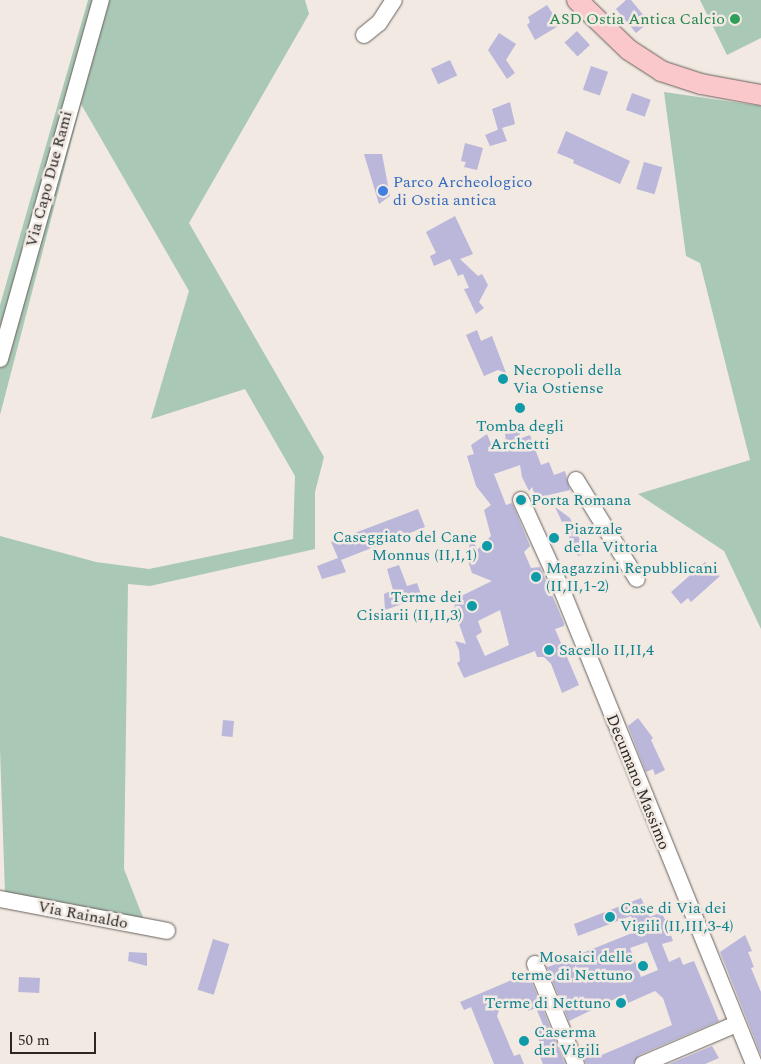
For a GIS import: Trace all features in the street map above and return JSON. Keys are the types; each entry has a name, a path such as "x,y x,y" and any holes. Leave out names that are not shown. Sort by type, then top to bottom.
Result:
{"main road":[{"path":"576,0 629,50 661,71 701,84 761,95"}],"street":[{"name":"Via Capo Due Rami","path":"0,359 100,0"},
{"path":"364,35 379,23 394,0"},
{"path":"576,480 637,578"},
{"name":"Decumano Massimo","path":"521,500 561,588 737,1024 749,1062"},
{"name":"Via Rainaldo","path":"0,899 166,931"},
{"path":"535,964 576,1064"},
{"path":"643,1064 737,1024"}],"green space":[{"path":"88,0 305,0 309,14 189,223 324,457 315,492 315,549 150,586 128,584 124,869 144,920 5,893 0,749 0,536 96,562 149,569 293,539 295,476 245,389 151,419 189,291 81,104 0,415 0,305"},
{"name":"ASD Ostia Antica Calcio","path":"700,0 761,0 761,38 727,55"},
{"path":"664,92 761,106 761,629 724,551 638,494 750,460 700,263 686,256"}],"building":[{"path":"626,0 631,0 649,22 636,33 616,9"},
{"path":"547,5 560,25 535,40 527,25 530,22 528,17"},
{"path":"577,31 590,45 578,56 565,43"},
{"path":"499,33 516,44 506,60 515,73 507,79 488,50"},
{"path":"450,60 457,75 438,84 431,69"},
{"path":"591,66 608,72 600,95 583,90"},
{"path":"632,93 651,100 645,117 626,110"},
{"path":"510,102 515,124 502,128 507,141 490,146 485,135 498,130 492,109"},
{"path":"566,131 630,161 620,184 573,163 574,160 557,153"},
{"path":"465,143 483,148 477,170 464,167 466,162 461,161"},
{"path":"364,154 382,154 390,196 379,204"},
{"path":"644,162 662,167 655,194 636,189"},
{"path":"455,216 473,254 460,259 478,276 482,274 488,285 479,302 484,308 476,314 464,289 469,288 463,274 458,276 450,259 434,266 430,256 436,253 426,232"},
{"path":"477,330 481,341 492,336 506,373 498,370 484,376 466,335"},
{"path":"521,428 519,439 530,435 541,465 549,462 554,475 565,471 570,490 536,498 532,487 529,491 522,477 520,465 494,474 506,505 512,503 530,546 524,552 531,568 540,567 564,623 564,626 555,629 579,685 562,693 551,664 544,657 537,657 535,651 464,678 457,663 460,661 459,650 455,641 466,644 457,618 454,618 455,599 492,581 472,573 466,555 469,552 470,531 477,550 491,536 484,510 491,505 476,486 467,456 474,454 471,445 487,434 491,444 506,442 505,434","holes":["500,610 509,645 485,656 476,636 482,632 478,621"]},
{"path":"555,507 570,518 586,553 578,556"},
{"path":"418,509 425,527 341,560 346,572 322,579 317,566 338,558 331,542"},
{"path":"705,562 720,576 691,602 688,598 681,604 671,592"},
{"path":"399,565 407,586 417,583 422,597 385,610 384,594 393,590 387,569"},
{"path":"638,718 653,738 651,740 665,770 655,775 653,769 646,772 628,726"},
{"path":"223,720 234,721 233,737 222,736"},
{"path":"641,898 650,917 661,912 666,921 673,941 662,944 669,962 680,957 683,965 694,961 719,1021 639,1055 633,1064 586,1064 579,1046 581,1048 588,1044 597,1057 672,1025 663,998 655,991 628,1003 625,994 569,1021 546,965 548,967 637,931 631,916 578,936 574,924","holes":["647,942 658,970 641,977 630,948"]},
{"path":"745,935 752,951 748,952 754,967 751,968 761,992 761,1055 720,952"},
{"path":"213,939 229,944 214,995 198,990"},
{"path":"129,952 147,953 147,966 128,961"},
{"path":"528,973 565,1064 543,1064 536,1047 541,1045 535,1031 544,1027 536,1008 528,1011 523,1002 514,999 501,1005 497,1016 514,1056 520,1054 524,1064 494,1064 471,1007 464,1010 460,1002"},
{"path":"19,977 40,978 39,993 18,992"},
{"path":"712,1046 719,1058 705,1064 669,1064"}],"place":[{"name":"ASD Ostia Antica Calcio","path":"735,19"},
{"name":"Parco Archeologico di Ostia antica","path":"383,191"},
{"name":"Necropoli della Via Ostiense","path":"503,379"},
{"name":"Tomba degli Archetti","path":"520,408"},
{"name":"Porta Romana","path":"521,500"},
{"name":"Piazzale della Vittoria","path":"554,538"},
{"name":"Caseggiato del Cane Monnus (II,I,1)","path":"487,546"},
{"name":"Magazzini Repubblicani (II,II,1-2)","path":"536,577"},
{"name":"Terme dei Cisiarii (II,II,3)","path":"472,606"},
{"name":"Sacello II,II,4","path":"549,650"},
{"name":"Case di Via dei Vigili (II,III,3-4)","path":"610,917"},
{"name":"Mosaici delle terme di Nettuno","path":"643,966"},
{"name":"Terme di Nettuno","path":"621,1003"},
{"name":"Caserma dei Vigili","path":"524,1041"}]}
